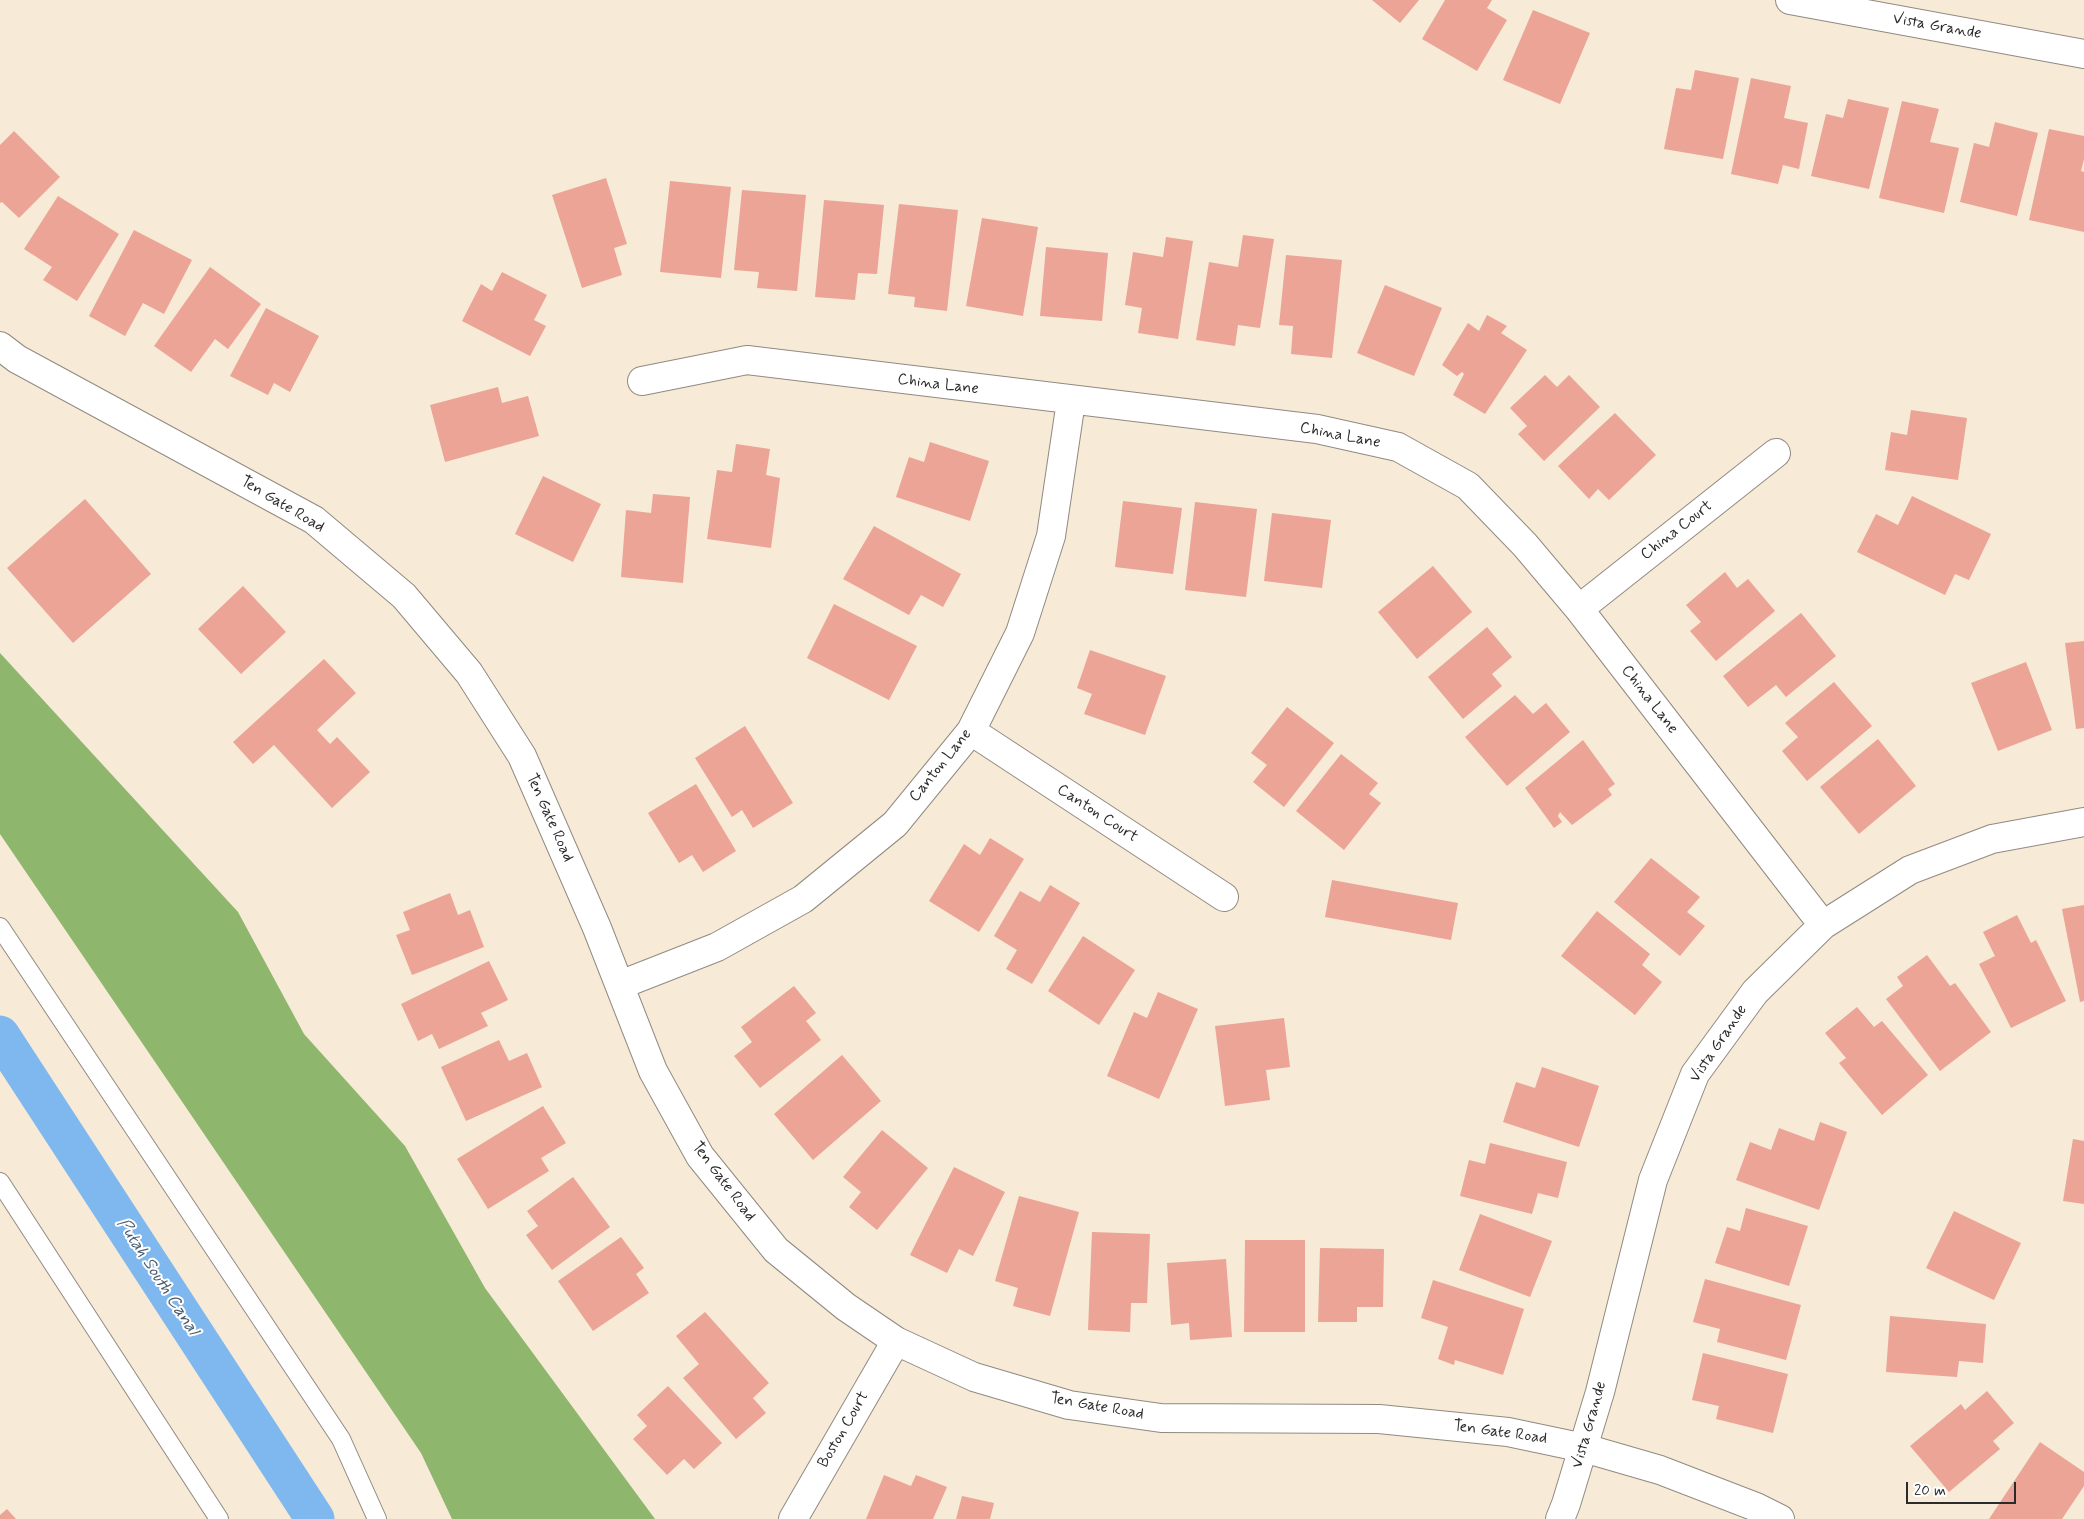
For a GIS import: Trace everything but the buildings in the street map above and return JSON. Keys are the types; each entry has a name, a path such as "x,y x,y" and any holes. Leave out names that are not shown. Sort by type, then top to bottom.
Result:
{"street":[{"name":"Vista Grande","path":"1790,0 2084,54"},
{"name":"Ten Gate Road","path":"0,346 17,359 314,520 404,596 469,673 522,756 620,985 653,1071 700,1156 776,1250 846,1307 896,1341 974,1377 1069,1405 1161,1418 1379,1419 1508,1432 1584,1448 1660,1470 1780,1519"},
{"name":"China Lane","path":"642,381 747,360 1071,401 1317,429 1398,447 1468,486 1525,545 1579,609 1823,925"},
{"name":"Canton Lane","path":"620,985 717,947 803,899 895,824 971,731 1020,633 1051,536 1071,401"},
{"name":"China Court","path":"1579,609 1776,453"},
{"name":"Canton Court","path":"971,731 1224,897"},
{"name":"Vista Grande","path":"1560,1519 1584,1448 1600,1392 1653,1180 1695,1074 1755,992 1823,925 1910,870 1992,839 2084,822"},
{"name":"Boston Court","path":"793,1519 896,1341"}],"lane":[{"path":"0,927 341,1439 377,1519"},
{"path":"0,1182 219,1519"}],"green space":[{"path":"0,653 238,912 304,1034 405,1146 485,1288 655,1519 452,1519 421,1453 0,834"}],"waterway":[{"name":"Putah South Canal","path":"0,1035 315,1519"}]}
